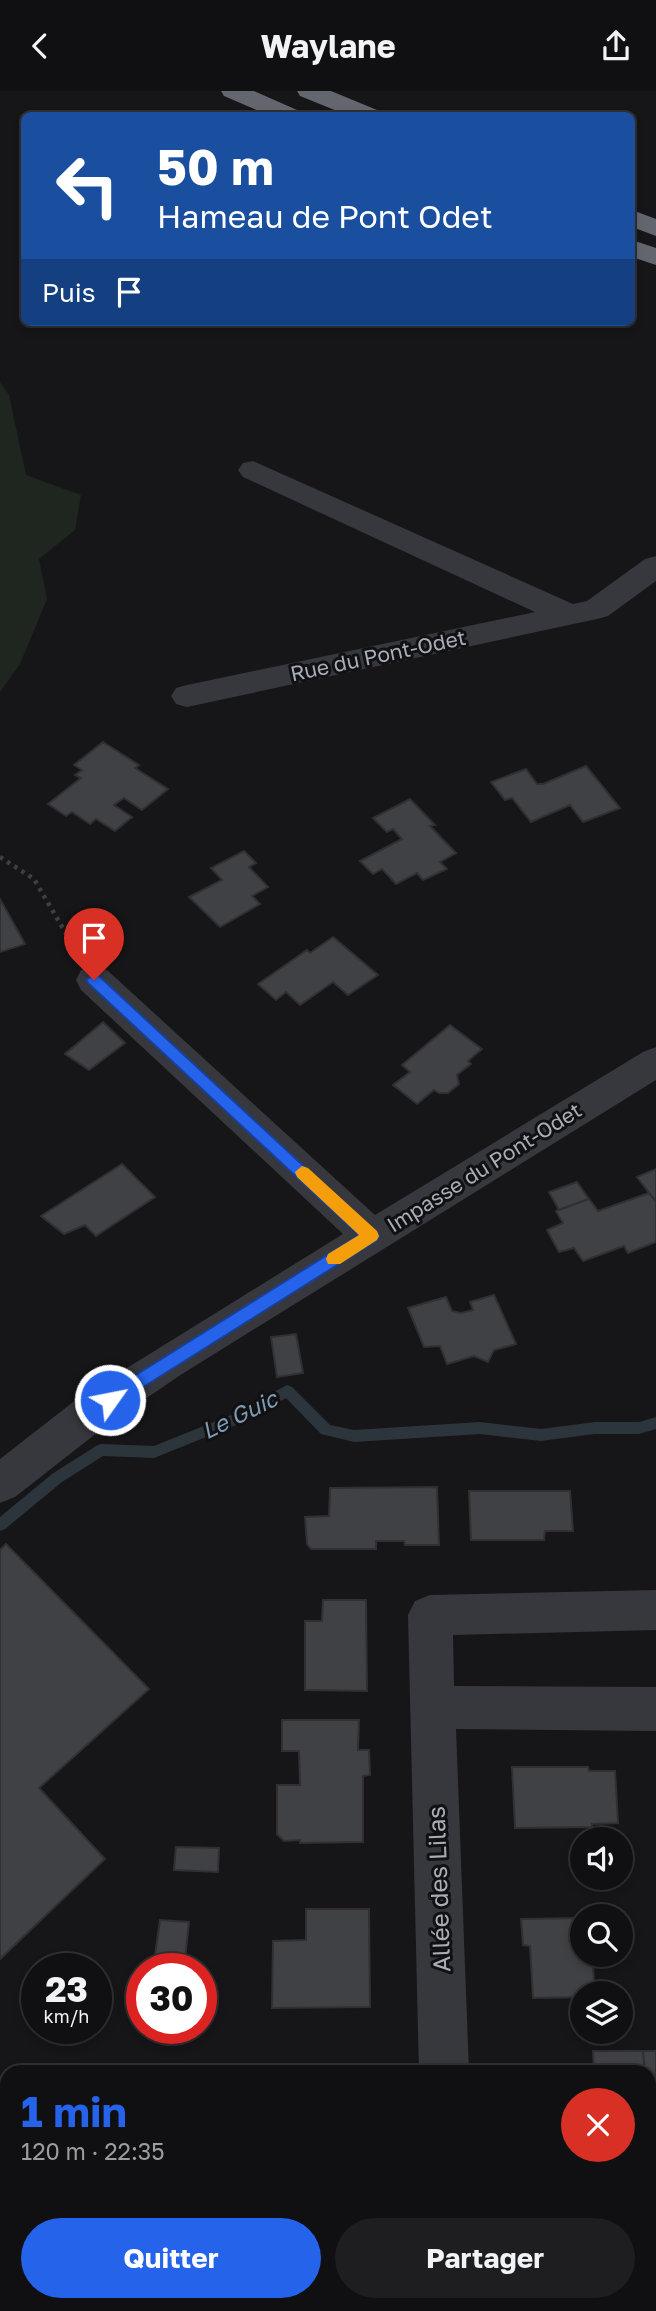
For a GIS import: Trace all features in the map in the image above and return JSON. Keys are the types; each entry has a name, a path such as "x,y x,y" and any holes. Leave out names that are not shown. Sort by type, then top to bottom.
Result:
{"highway":[{"path":"233,91 281,112"},
{"path":"309,91 361,112"},
{"path":"635,219 656,227"},
{"path":"635,249 656,257"}],"street":[{"path":"253,470 570,615"},
{"name":"Rue du Pont-Odet","path":"187,696 597,609 656,566"},
{"path":"94,980 371,1236"},
{"name":"Impasse du Pont-Odet","path":"0,1484 92,1412 371,1236 656,1062"},
{"name":"Allée des Lilas","path":"444,2065 430,1615 656,1610"},
{"path":"432,1707 656,1709"}],"path":[{"path":"0,857 34,879 94,980"}],"shaded area":[{"path":"0,382 9,395 26,475 81,495 75,530 39,559 47,599 20,664 0,692"}],"building":[{"path":"103,742 139,765 135,768 168,789 142,810 124,798 114,805 132,817 115,831 96,819 90,824 72,812 66,816 48,804 81,778 75,775 82,770 74,765"},
{"path":"586,766 620,808 583,822 570,805 531,822 512,798 505,800 491,782 526,769 537,784 543,784"},
{"path":"410,799 435,825 430,826 456,853 440,862 447,869 423,880 417,873 396,884 382,869 373,874 360,861 402,839 393,829 387,832 373,818"},
{"path":"244,851 256,863 249,867 268,887 252,896 260,904 220,927 189,897 222,880 211,868"},
{"path":"0,899 25,944 0,952"},
{"path":"333,937 378,975 348,995 333,982 300,1005 286,992 276,1000 258,984 307,950 310,953"},
{"path":"103,1022 125,1043 89,1070 65,1054"},
{"path":"450,1025 482,1049 468,1061 471,1064 457,1075 459,1084 448,1093 434,1090 417,1104 393,1085 410,1072 402,1065"},
{"path":"122,1164 155,1197 96,1236 85,1225 64,1234 41,1216"},
{"path":"656,1169 656,1202 637,1177"},
{"path":"577,1182 589,1199 559,1210 549,1192"},
{"path":"649,1193 656,1202 656,1242 628,1253 624,1246 583,1261 574,1248 559,1252 547,1230 563,1223 556,1211 589,1199 598,1211"},
{"path":"494,1295 516,1344 494,1350 488,1362 474,1356 447,1364 440,1346 424,1347 408,1308 446,1297 452,1311 461,1313 473,1310 470,1302"},
{"path":"296,1334 303,1373 277,1377 271,1337"},
{"path":"437,1487 439,1545 405,1545 404,1541 376,1541 376,1549 311,1549 307,1544 305,1517 329,1516 330,1488"},
{"path":"469,1491 570,1491 573,1531 545,1531 544,1540 471,1540"},
{"path":"6,1544 149,1689 39,1788 105,1859 0,1959 0,1550"},
{"path":"323,1600 366,1600 367,1691 305,1690 305,1621 322,1621"},
{"path":"282,1720 359,1720 358,1750 369,1750 370,1775 363,1776 363,1842 300,1843 300,1840 284,1841 277,1834 277,1785 300,1785 299,1751 282,1751"},
{"path":"512,1767 588,1767 589,1771 615,1771 618,1823 592,1824 592,1827 515,1828"},
{"path":"176,1847 219,1848 218,1872 174,1870"},
{"path":"306,1909 369,1909 370,2007 272,2008 273,1941 306,1940"},
{"path":"570,1918 570,1967 593,1967 594,1981 570,1981 570,1997 533,1998 530,1946 523,1945 521,1919"},
{"path":"160,1920 189,1922 186,1953 155,1953"},
{"path":"593,2051 643,2051 644,2065 594,2065"},
{"path":"643,2051 656,2051 656,2065 644,2065"}],"waterway":[{"name":"Le Guic","path":"0,1525 57,1478 101,1450 154,1452 236,1419 287,1391 326,1430 354,1436 480,1428 541,1435 595,1428 639,1428 656,1423"}],"slow traffic":[{"path":"302,1172 371,1236 334,1259"}],"route":[{"path":"94,980 371,1236 110,1400"}]}
